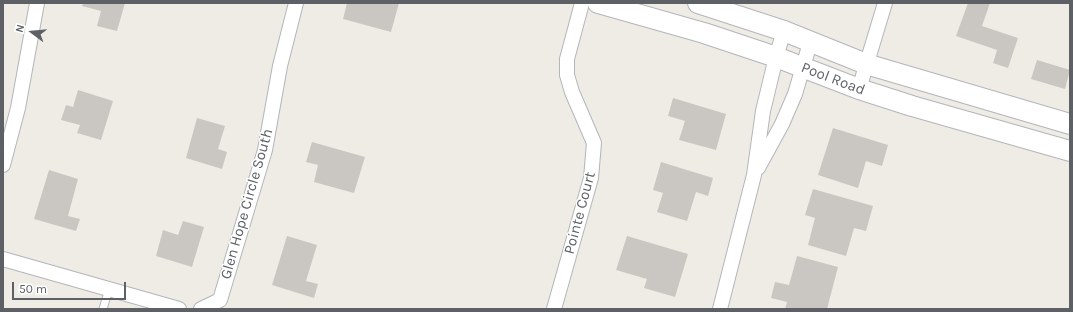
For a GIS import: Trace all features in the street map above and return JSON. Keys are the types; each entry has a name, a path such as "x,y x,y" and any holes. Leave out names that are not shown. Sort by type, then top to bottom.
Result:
{"main road":[{"name":"Pool Road","path":"598,3 704,33 776,57 859,90 1070,151"},
{"name":"Pool Road","path":"698,3 784,31 810,43 866,64 1070,124"}],"street":[{"path":"3,165 18,108 37,3"},
{"name":"Glen Hope Circle South","path":"205,307 220,300 266,150 280,66 296,3"},
{"name":"Pointe Court","path":"554,309 591,178 593,158 594,143 572,92 567,75 567,59 582,3"},
{"path":"859,90 885,3"},
{"path":"720,309 754,175 763,111 784,31"},
{"path":"754,175 782,124 795,94 810,43"},
{"path":"3,259 179,309"}],"lane":[{"path":"103,309 109,289"}],"building":[{"path":"83,3 125,3 117,31 97,26 101,11 82,6"},
{"path":"347,3 399,3 391,32 343,19"},
{"path":"968,3 990,3 982,26 1018,38 1008,68 993,63 997,50 956,36"},
{"path":"1037,60 1070,70 1065,89 1031,79"},
{"path":"78,90 113,101 101,140 77,133 80,125 61,120 66,105 73,107"},
{"path":"673,98 726,114 716,150 679,140 685,121 668,116"},
{"path":"197,118 225,126 218,149 227,152 222,169 186,158"},
{"path":"833,128 888,145 882,166 866,161 858,188 818,175"},
{"path":"312,142 365,157 354,193 314,182 318,165 306,162"},
{"path":"661,162 713,178 708,196 696,192 687,221 657,212 663,193 653,190"},
{"path":"49,170 78,179 68,216 80,219 76,231 34,219"},
{"path":"813,189 873,206 866,231 854,228 846,256 808,245 815,218 805,215"},
{"path":"183,221 204,227 192,267 156,256 163,230 178,235"},
{"path":"287,236 317,245 306,281 318,284 314,298 272,285"},
{"path":"627,236 688,254 675,297 644,288 647,279 616,270"},
{"path":"797,256 838,267 827,309 785,309 787,302 771,298 775,282 789,285"}]}
